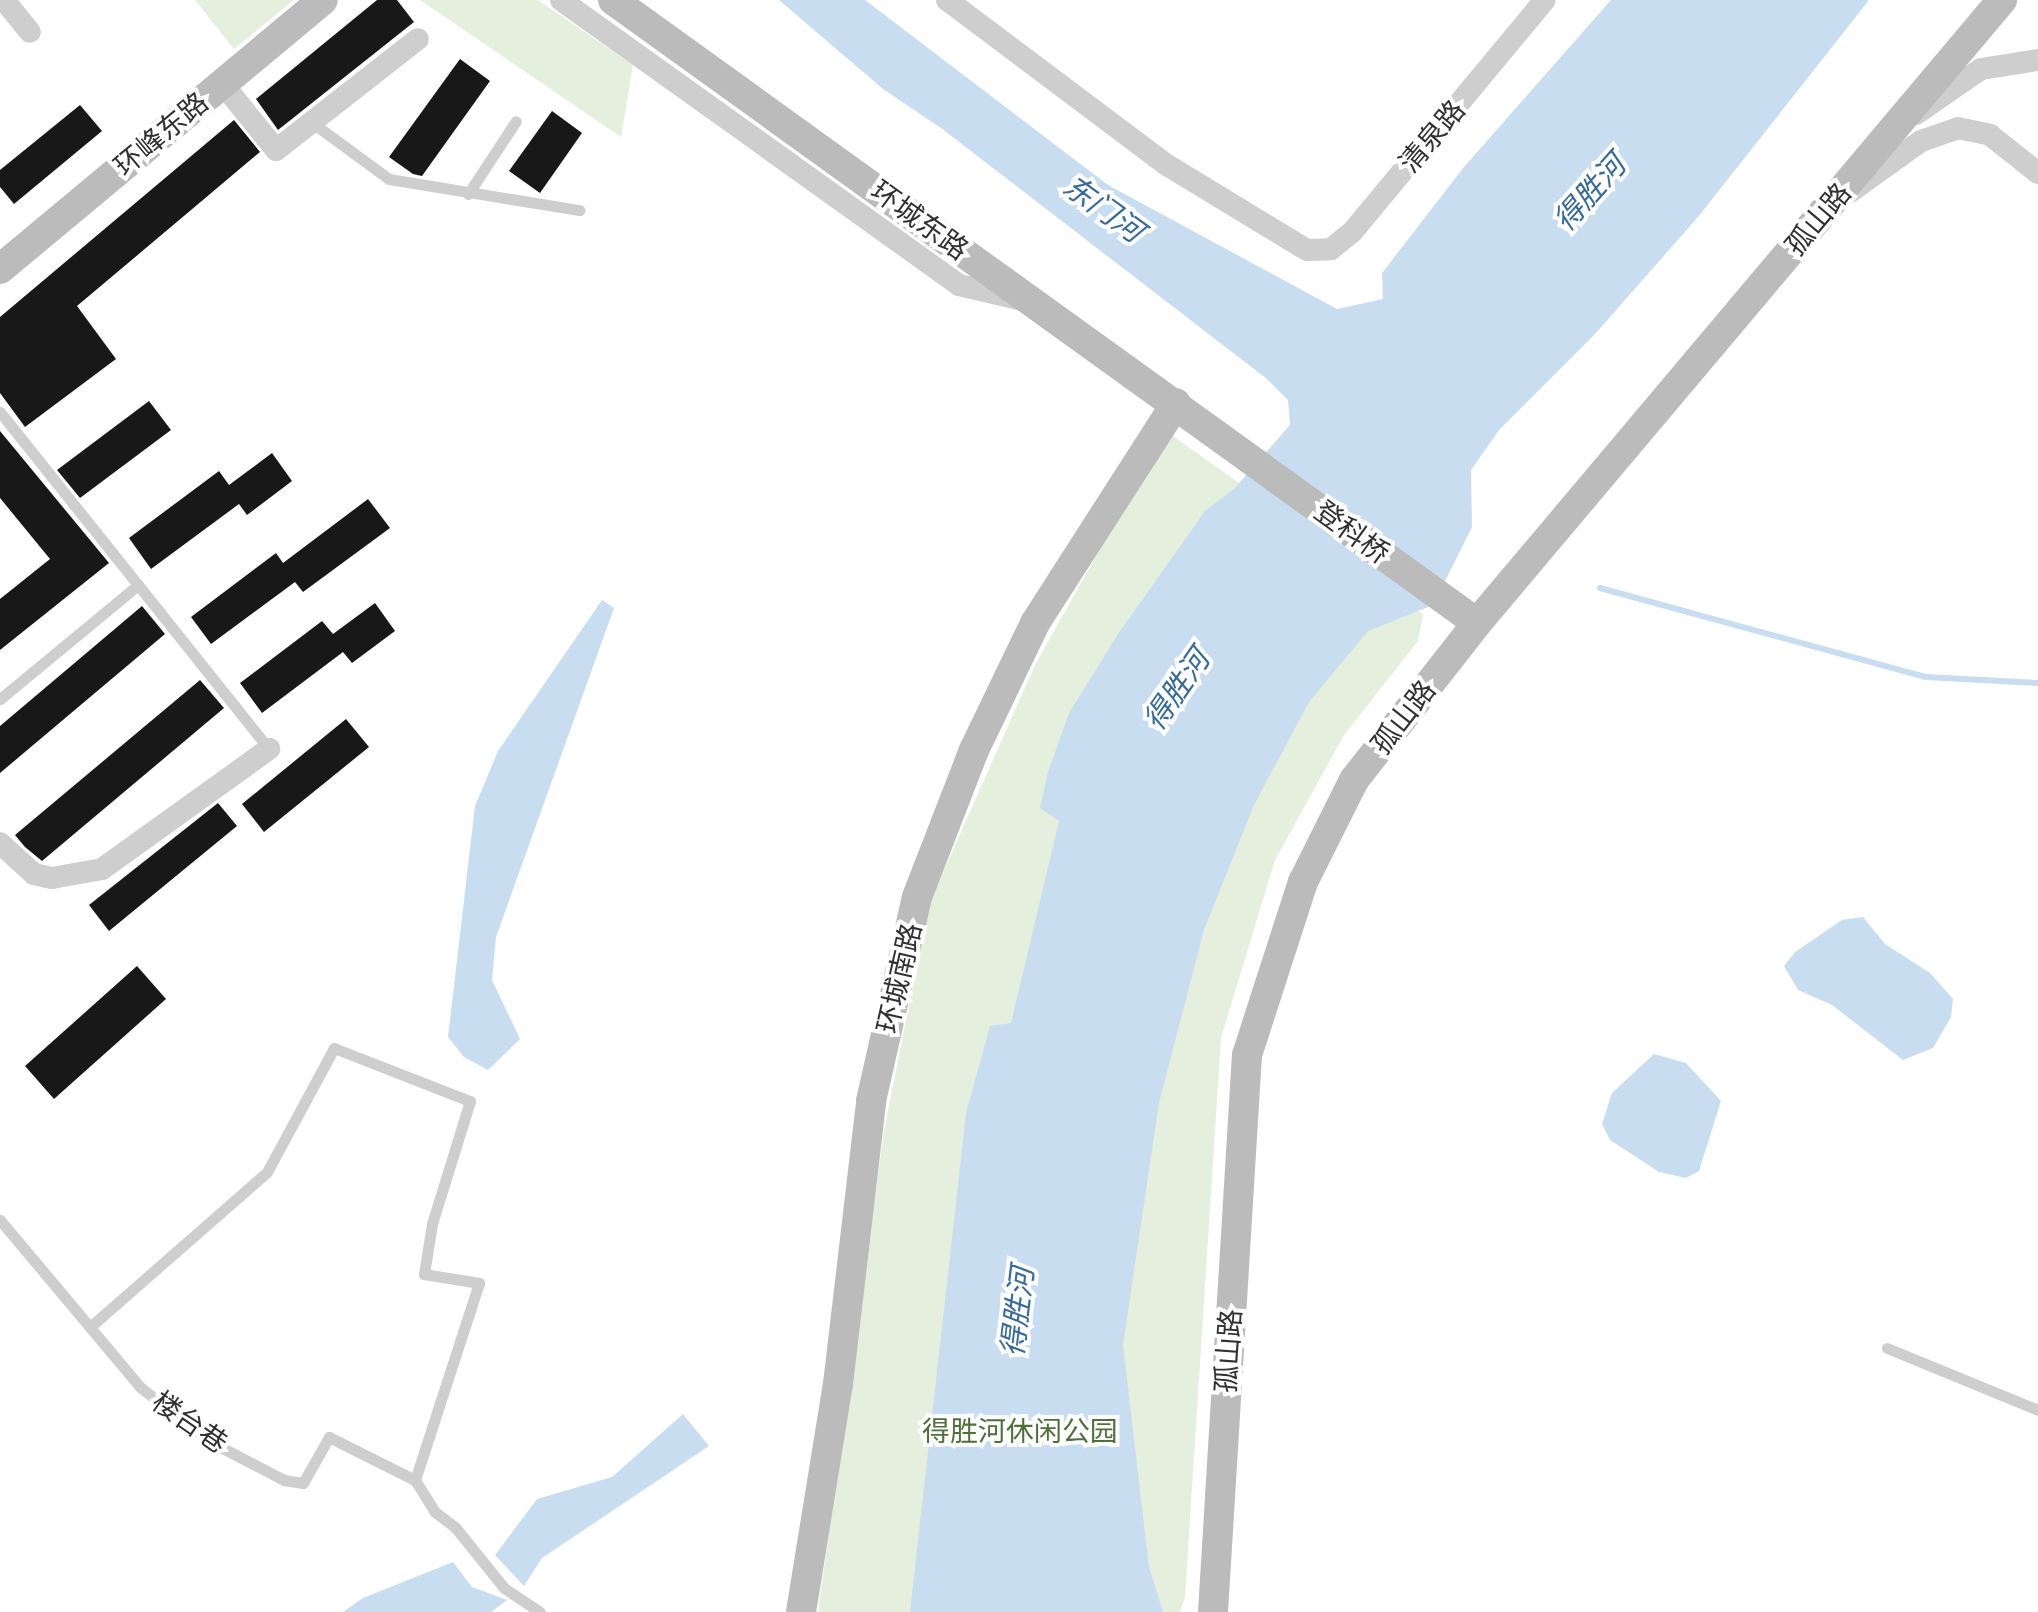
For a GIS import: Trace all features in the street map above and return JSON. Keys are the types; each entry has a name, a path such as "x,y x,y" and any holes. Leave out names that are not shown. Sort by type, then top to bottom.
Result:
{"main road":[{"name":"环峰东路","path":"0,269 323,0"},
{"name":"环城东路","path":"613,0 1227,440"},
{"name":"孤山路","path":"1213,1612 1247,1055 1303,882 1354,780 1477,623 2002,0"},
{"name":"环城南路","path":"801,1612 838,1384 871,1101 917,897 974,750 1035,623 1176,403"},
{"name":"登科桥","path":"1227,440 1477,623"}],"street":[{"path":"4,0 30,32"},
{"path":"561,0 959,285 1036,303"},
{"name":"清泉路","path":"947,0 1167,165 1307,250 1331,249 1353,231 1545,0"},
{"path":"222,83 276,150 314,124 418,39"},
{"path":"1888,133 1981,69 2038,60"},
{"path":"1832,203 1921,141 1958,128 1990,135 2038,173"},
{"path":"0,843 34,874 52,878 102,869 269,749"}],"lane":[{"path":"468,194 516,121"},
{"path":"314,124 389,179 579,210"},
{"path":"0,412 269,749"},
{"path":"0,699 138,585"},
{"path":"90,1327 267,1172 334,1048 470,1101 432,1224 424,1274 479,1283 415,1480 435,1512 455,1527 504,1588 540,1612"},
{"name":"楼台巷","path":"0,1220 151,1396 209,1441 284,1480 303,1483 329,1437 415,1480"},
{"path":"1887,1348 2038,1410"}],"green space":[{"path":"195,0 294,0 234,49"},
{"path":"420,0 538,0 633,65 621,137"},
{"name":"得胜河休闲公园","path":"1166,431 1423,614 1418,641 1344,735 1275,860 1221,1038 1185,1597 1180,1612 818,1612 884,1131 929,904 1035,665"}],"water":[{"path":"779,0 865,0 1108,185 1337,309 1383,299 1382,273 1464,167 1611,0 1869,0 1698,217 1595,334 1499,430 1471,470 1472,527 1433,605 1368,631 1309,702 1254,805 1204,930 1159,1103 1123,1345 1149,1567 1163,1612 910,1612 966,1113 990,1026 1011,1023 1059,821 1040,808 1048,772 1069,713 1118,634 1205,511 1234,489 1290,425 1288,400 1267,379 941,128 883,89"},
{"path":"602,600 614,608 496,937 492,980 520,1039 488,1070 464,1057 448,1037 475,806 498,751"},
{"path":"1863,917 1885,944 1930,973 1953,999 1951,1017 1933,1048 1903,1060 1832,1005 1798,990 1784,966 1795,952 1842,920"},
{"path":"1654,1054 1686,1063 1721,1101 1699,1171 1686,1178 1659,1172 1610,1140 1602,1124 1612,1093"},
{"path":"683,1414 709,1446 542,1558 524,1586 495,1555 537,1499 612,1477"},
{"path":"453,1562 472,1587 507,1600 491,1612 343,1612 363,1598"}],"building":[{"path":"377,0 397,0 414,22 278,130 256,99"},
{"path":"460,59 490,81 422,176 413,174 389,157"},
{"path":"80,105 102,131 14,204 0,187 0,170"},
{"path":"552,111 582,133 540,193 509,171"},
{"path":"234,120 260,152 77,306 116,359 25,427 0,393 0,317"},
{"path":"149,401 171,430 80,498 57,470"},
{"path":"0,431 109,563 0,650 0,599 50,559 0,498"},
{"path":"272,453 292,481 247,515 239,504 151,569 129,538 219,471 229,485"},
{"path":"368,499 390,528 303,592 295,582 211,644 191,617 276,553 283,563"},
{"path":"375,603 395,631 352,663 343,652 262,713 240,683 322,621 333,634"},
{"path":"142,606 165,634 0,773 0,726"},
{"path":"200,680 224,708 42,861 25,847 15,835"},
{"path":"346,719 369,747 264,832 242,804"},
{"path":"218,803 237,826 109,931 89,905"},
{"path":"137,966 166,999 54,1099 25,1066"}],"waterway":[{"path":"1600,588 1926,677 2038,683"}],"water label":[{"name":"得胜河","path":"1590,193"},
{"name":"东门河","path":"1103,209"},
{"name":"得胜河","path":"1177,690"},
{"name":"得胜河","path":"1018,1312"}]}
